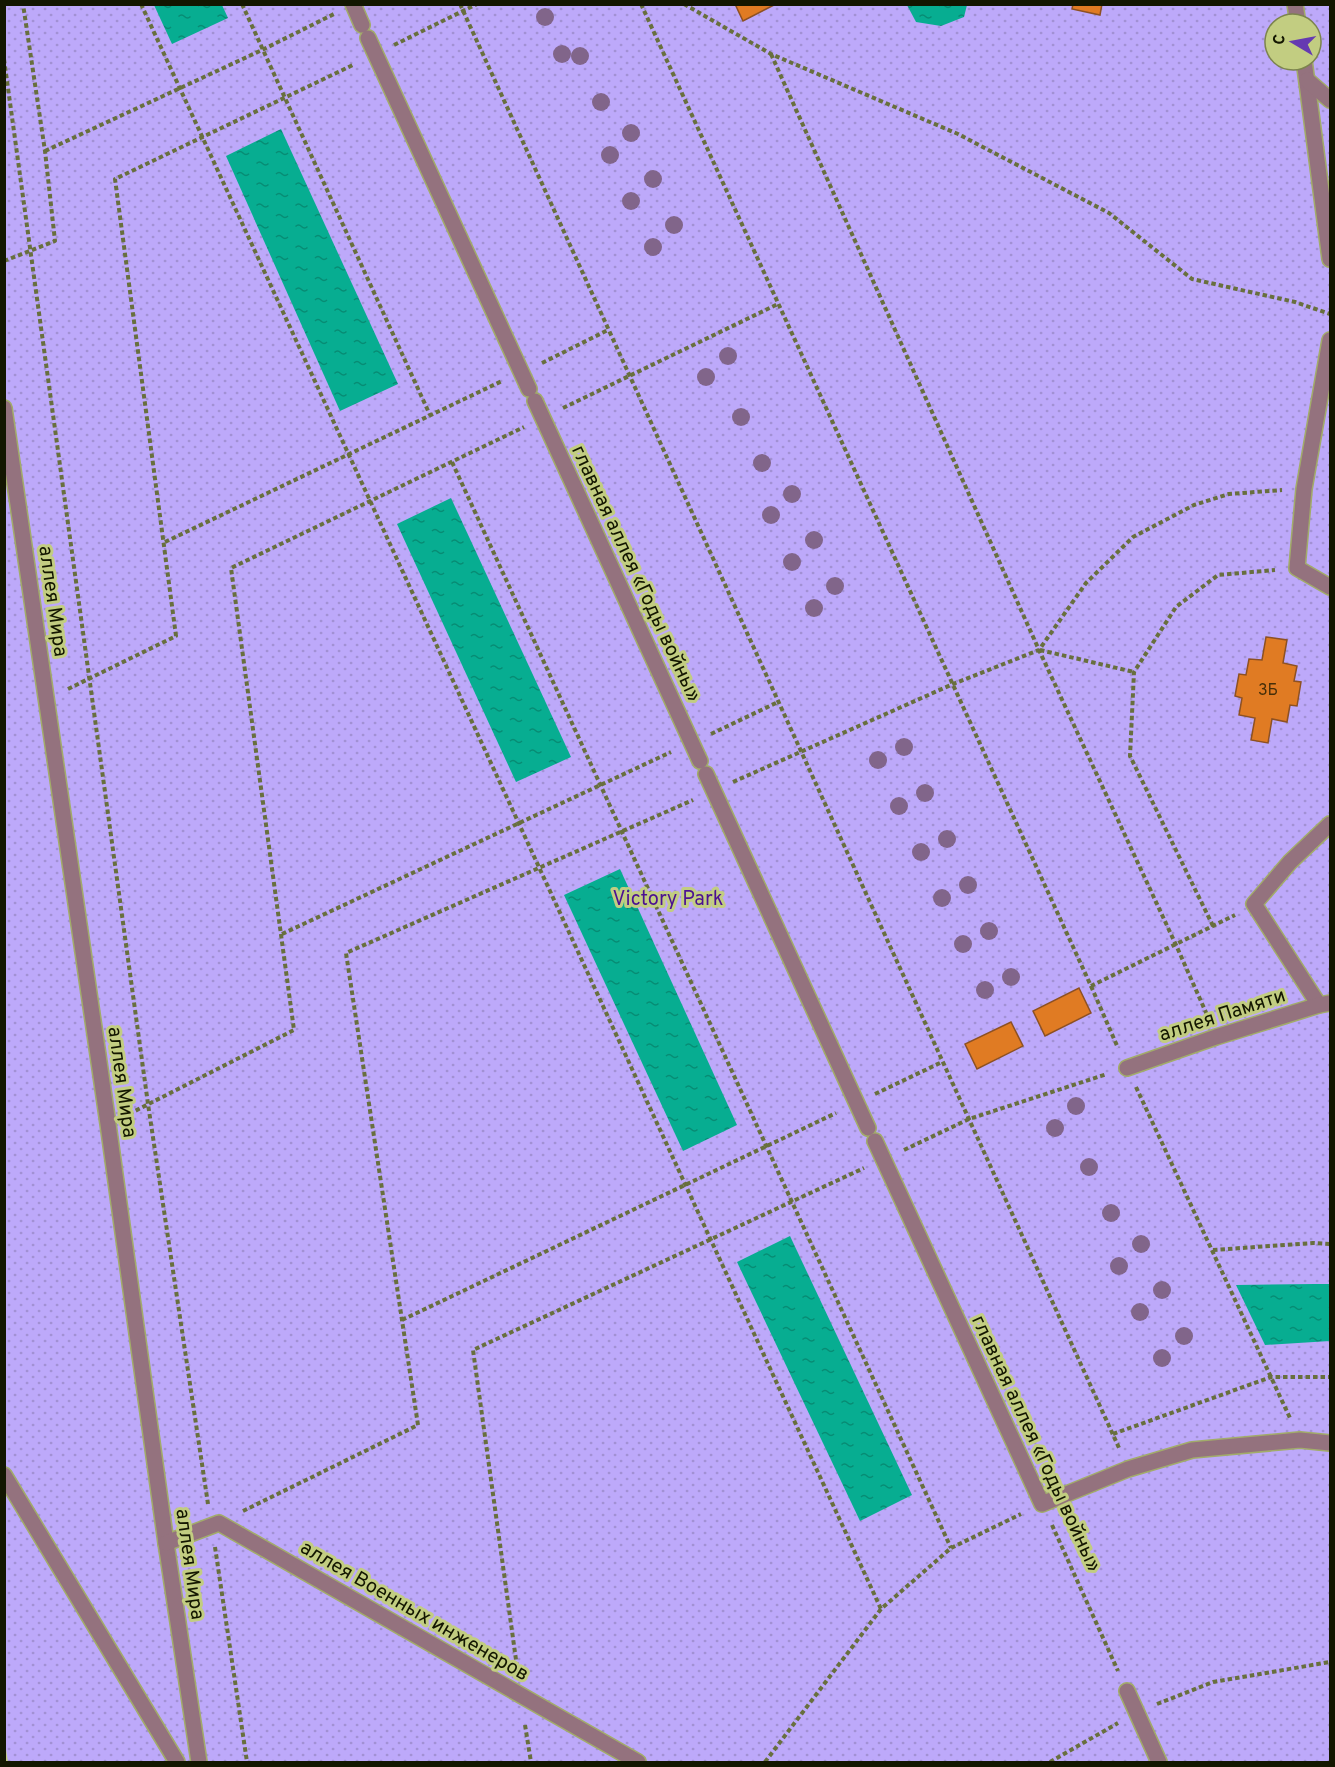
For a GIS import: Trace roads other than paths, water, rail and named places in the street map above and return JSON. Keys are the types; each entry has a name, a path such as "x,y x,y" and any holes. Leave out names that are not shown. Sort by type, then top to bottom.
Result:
{"street":[{"name":"главная аллея «Годы войны»","path":"353,5 1042,1504 1128,1469 1192,1450 1300,1440 1330,1443"},
{"path":"1306,72 1330,259"},
{"path":"1307,80 1330,100"},
{"path":"1330,340 1304,489 1297,568 1330,587"},
{"name":"аллея Мира","path":"4,408 199,1762"},
{"path":"1325,1004 1254,904 1290,862 1330,824"},
{"name":"аллея Памяти","path":"1127,1068 1216,1037 1325,1004"},
{"path":"4,1474 177,1762"},
{"name":"аллея Военных инженеров","path":"166,1543 215,1525 638,1762"},
{"path":"1127,1691 1159,1762"}],"water":[{"path":"154,5 222,5 228,18 172,44"},
{"path":"907,5 967,5 964,17 941,26 916,22"},
{"path":"281,129 398,384 340,411 226,156"},
{"path":"451,498 571,757 516,782 397,524"},
{"path":"620,869 737,1125 683,1151 564,895"},
{"path":"790,1236 912,1495 860,1521 737,1262"},
{"path":"1330,1284 1330,1341 1265,1345 1236,1285"}],"park label":[{"name":"Victory Park","path":"668,898"}]}
